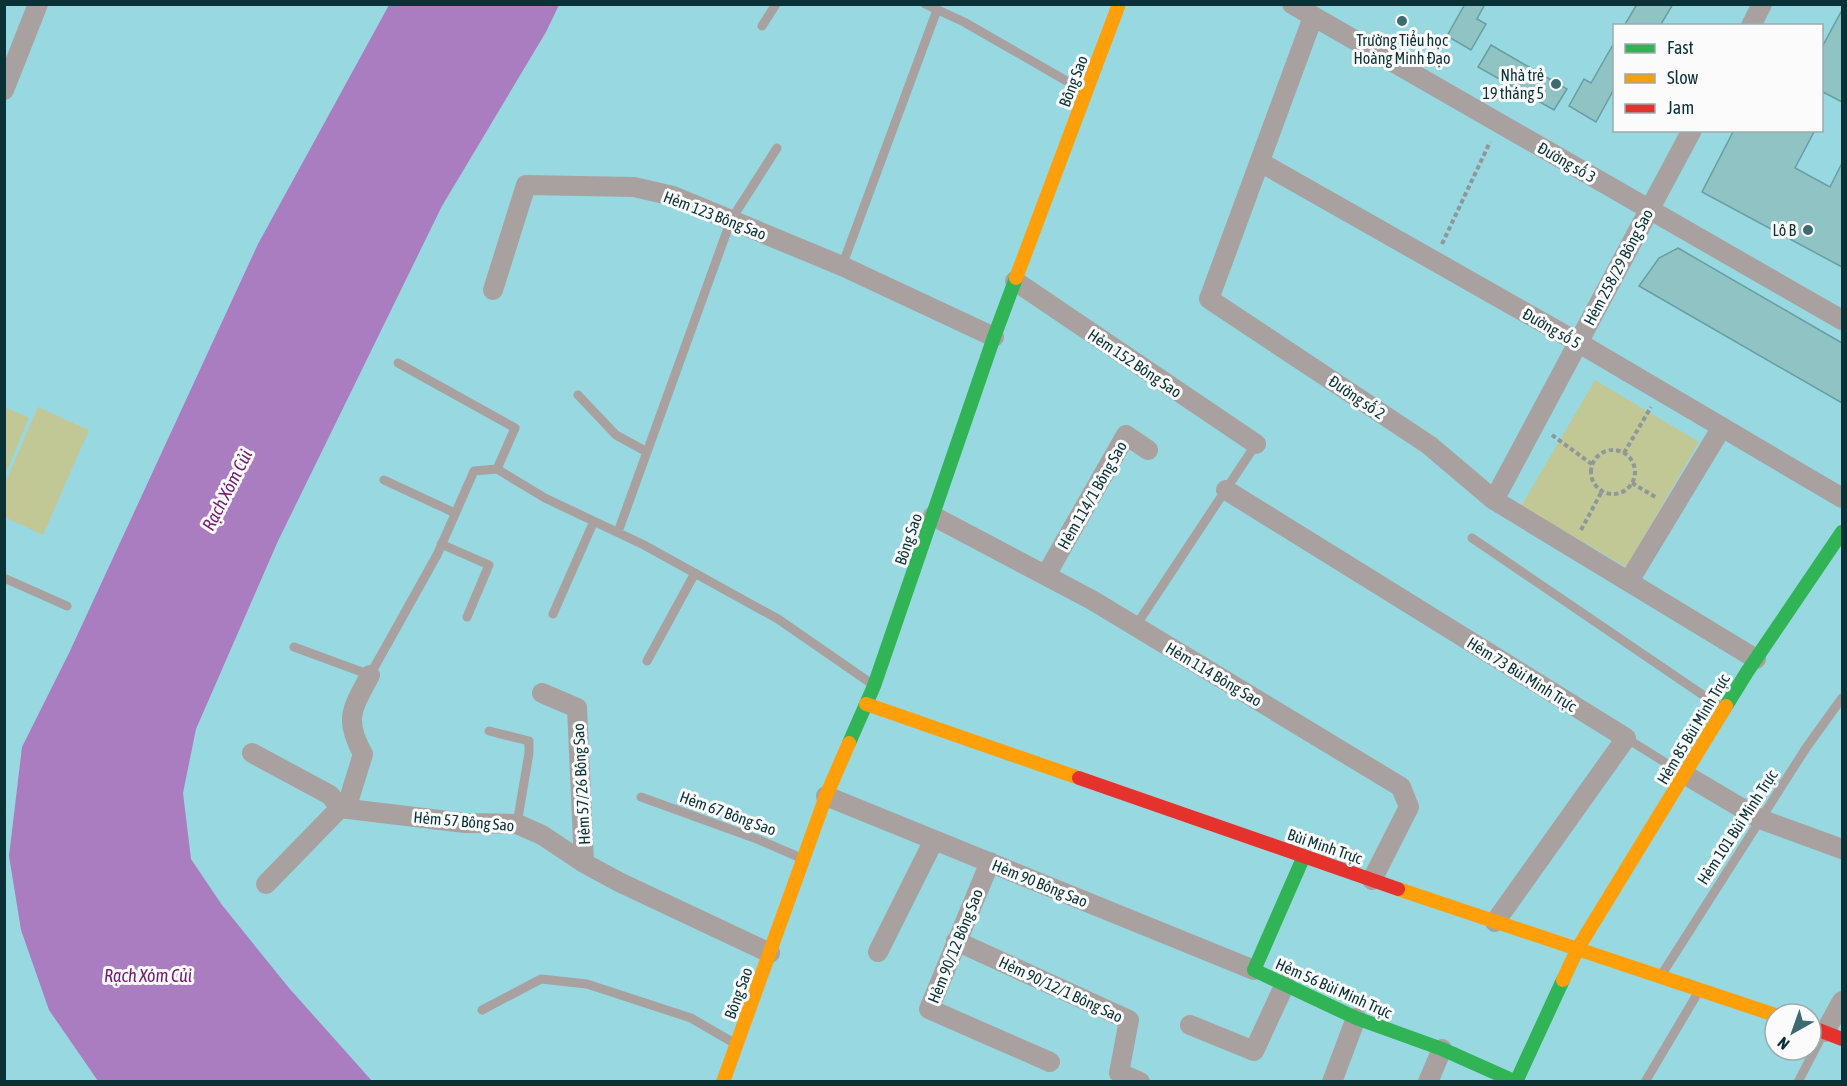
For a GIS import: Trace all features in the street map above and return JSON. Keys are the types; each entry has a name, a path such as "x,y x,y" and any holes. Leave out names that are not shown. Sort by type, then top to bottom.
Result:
{"street":[{"path":"4,90 38,4"},
{"name":"Bông Sao","path":"723,1082 826,796 874,686 994,337 1119,4"},
{"name":"Đường số 3","path":"1292,4 1842,320"},
{"path":"1752,24 1762,4"},
{"name":"Đường số 2","path":"1313,17 1209,299 1429,445 1494,500 1756,659"},
{"name":"Hẻm 258/29 Bông Sao","path":"1494,500 1691,132"},
{"name":"Đường số 5","path":"1260,162 1579,343 1842,498"},
{"name":"Hẻm 123 Bông Sao","path":"494,290 526,185 634,187 673,196 842,266 994,337"},
{"name":"Hẻm 152 Bông Sao","path":"1015,281 1256,444"},
{"path":"1629,581 1722,426"},
{"name":"Hẻm 114/1 Bông Sao","path":"1046,575 1126,435 1148,450"},
{"name":"Hẻm 73 Bùi Minh Trực","path":"1226,490 1626,738"},
{"name":"Hẻm 114 Bông Sao","path":"933,516 1046,575 1401,787 1409,807 1372,880"},
{"name":"Hẻm 85 Bùi Minh Trực","path":"1516,1082 1578,948 1724,709 1842,532"},
{"path":"266,884 343,808 363,754 351,725 356,704 370,675"},
{"name":"Hẻm 57/26 Bông Sao","path":"542,693 577,708 584,863"},
{"name":"Bùi Minh Trực","path":"866,704 1372,880 1763,1011"},
{"path":"1495,922 1626,738"},
{"path":"252,753 330,795 343,808"},
{"path":"1684,774 1760,819 1842,849"},
{"name":"Hẻm 90 Bông Sao","path":"826,796 1254,970"},
{"name":"Hẻm 57 Bông Sao","path":"343,808 465,823 517,824 542,835 584,863 619,882 770,953"},
{"path":"878,952 934,840"},
{"name":"Hẻm 56 Bùi Minh Trực","path":"1304,856 1254,970 1356,1018 1442,1049 1516,1082"},
{"name":"Hẻm 90/12 Bông Sao","path":"990,862 928,1009 1050,1062"},
{"name":"Hẻm 90/12/1 Bông Sao","path":"956,941 1129,1020 1119,1073 1140,1082"},
{"path":"1190,1025 1254,1051 1285,984"},
{"path":"1826,1032 1842,1001"},
{"path":"1332,1082 1356,1018"},
{"path":"1428,1082 1442,1049"}],"lane":[{"path":"762,26 776,4"},
{"path":"925,4 964,22 1086,92"},
{"path":"842,266 937,10"},
{"path":"618,532 731,220 777,148"},
{"path":"398,363 515,428 497,469"},
{"path":"578,395 616,435 646,452"},
{"path":"1135,627 1256,444"},
{"path":"294,647 370,675 441,544 474,471 497,469 546,498 618,532 778,619 874,686"},
{"path":"384,480 455,513"},
{"path":"553,614 594,521"},
{"path":"1472,538 1724,709"},
{"path":"441,544 489,565 467,617"},
{"path":"647,661 695,573"},
{"path":"4,578 67,606"},
{"name":"Hẻm 101 Bùi Minh Trực","path":"1660,976 1760,819 1842,698"},
{"path":"489,731 529,741 517,824"},
{"path":"1626,738 1684,774"},
{"name":"Hẻm 67 Bông Sao","path":"641,797 757,839 804,859"},
{"path":"482,1010 542,979 587,984 692,1018 736,1044"},
{"path":"1645,1082 1700,989"},
{"path":"1798,1082 1826,1032"}],"path":[{"path":"1434,261 1499,123"},
{"path":"1624,453 1660,391"},
{"path":"1536,423 1593,465"},
{"path":"1617,451 1624,453 1633,464 1635,477 1632,483 1622,492 1615,494 1602,491 1592,480 1596,458 1602,453 1617,451"},
{"path":"1632,483 1673,507"},
{"path":"1572,547 1602,491"}],"green space":[{"path":"1595,380 1699,442 1626,567 1521,506"},
{"path":"5,407 29,418 5,475"},
{"path":"38,407 89,430 43,535 4,517 5,483"}],"water":[{"name":"Rạch Xóm Củi","path":"389,5 559,5 546,32 442,206 278,541 196,729 183,793 191,859 222,905 289,988 372,1081 98,1081 49,1010 21,930 9,856 22,747 70,651 258,244"}],"building":[{"path":"1465,4 1485,4 1477,19 1486,24 1471,50 1447,36"},
{"path":"1637,4 1673,4 1661,24 1625,24"},
{"path":"1842,10 1842,102 1823,92 1823,45"},
{"path":"1491,45 1567,89 1554,110 1478,67"},
{"path":"1613,45 1613,91 1596,122 1569,106 1584,79 1591,83"},
{"name":"Lô B","path":"1733,132 1814,132 1795,168 1830,187 1842,163 1842,267 1702,192"},
{"path":"1678,248 1842,343 1842,403 1639,286 1659,258"}],"traffic: fast":[{"path":"849,743 874,686 1016,278"},
{"path":"1726,706 1842,532"},
{"path":"1304,856 1254,970 1356,1018 1442,1049 1516,1082 1563,980"}],"traffic: slow":[{"path":"1016,278 1119,4"},
{"path":"866,704 1079,778"},
{"path":"1563,980 1578,948 1726,706"},
{"path":"723,1082 826,796 849,743"},
{"path":"1398,889 1763,1011"}],"traffic: jam":[{"path":"1079,778 1398,889"},
{"path":"1823,1032 1842,1039"}],"place":[{"name":"Trường Tiểu học Hoàng Minh Đạo","path":"1402,21"},
{"name":"Nhà trẻ 19 tháng 5","path":"1556,84"},
{"name":"Lô B","path":"1808,230"}]}
